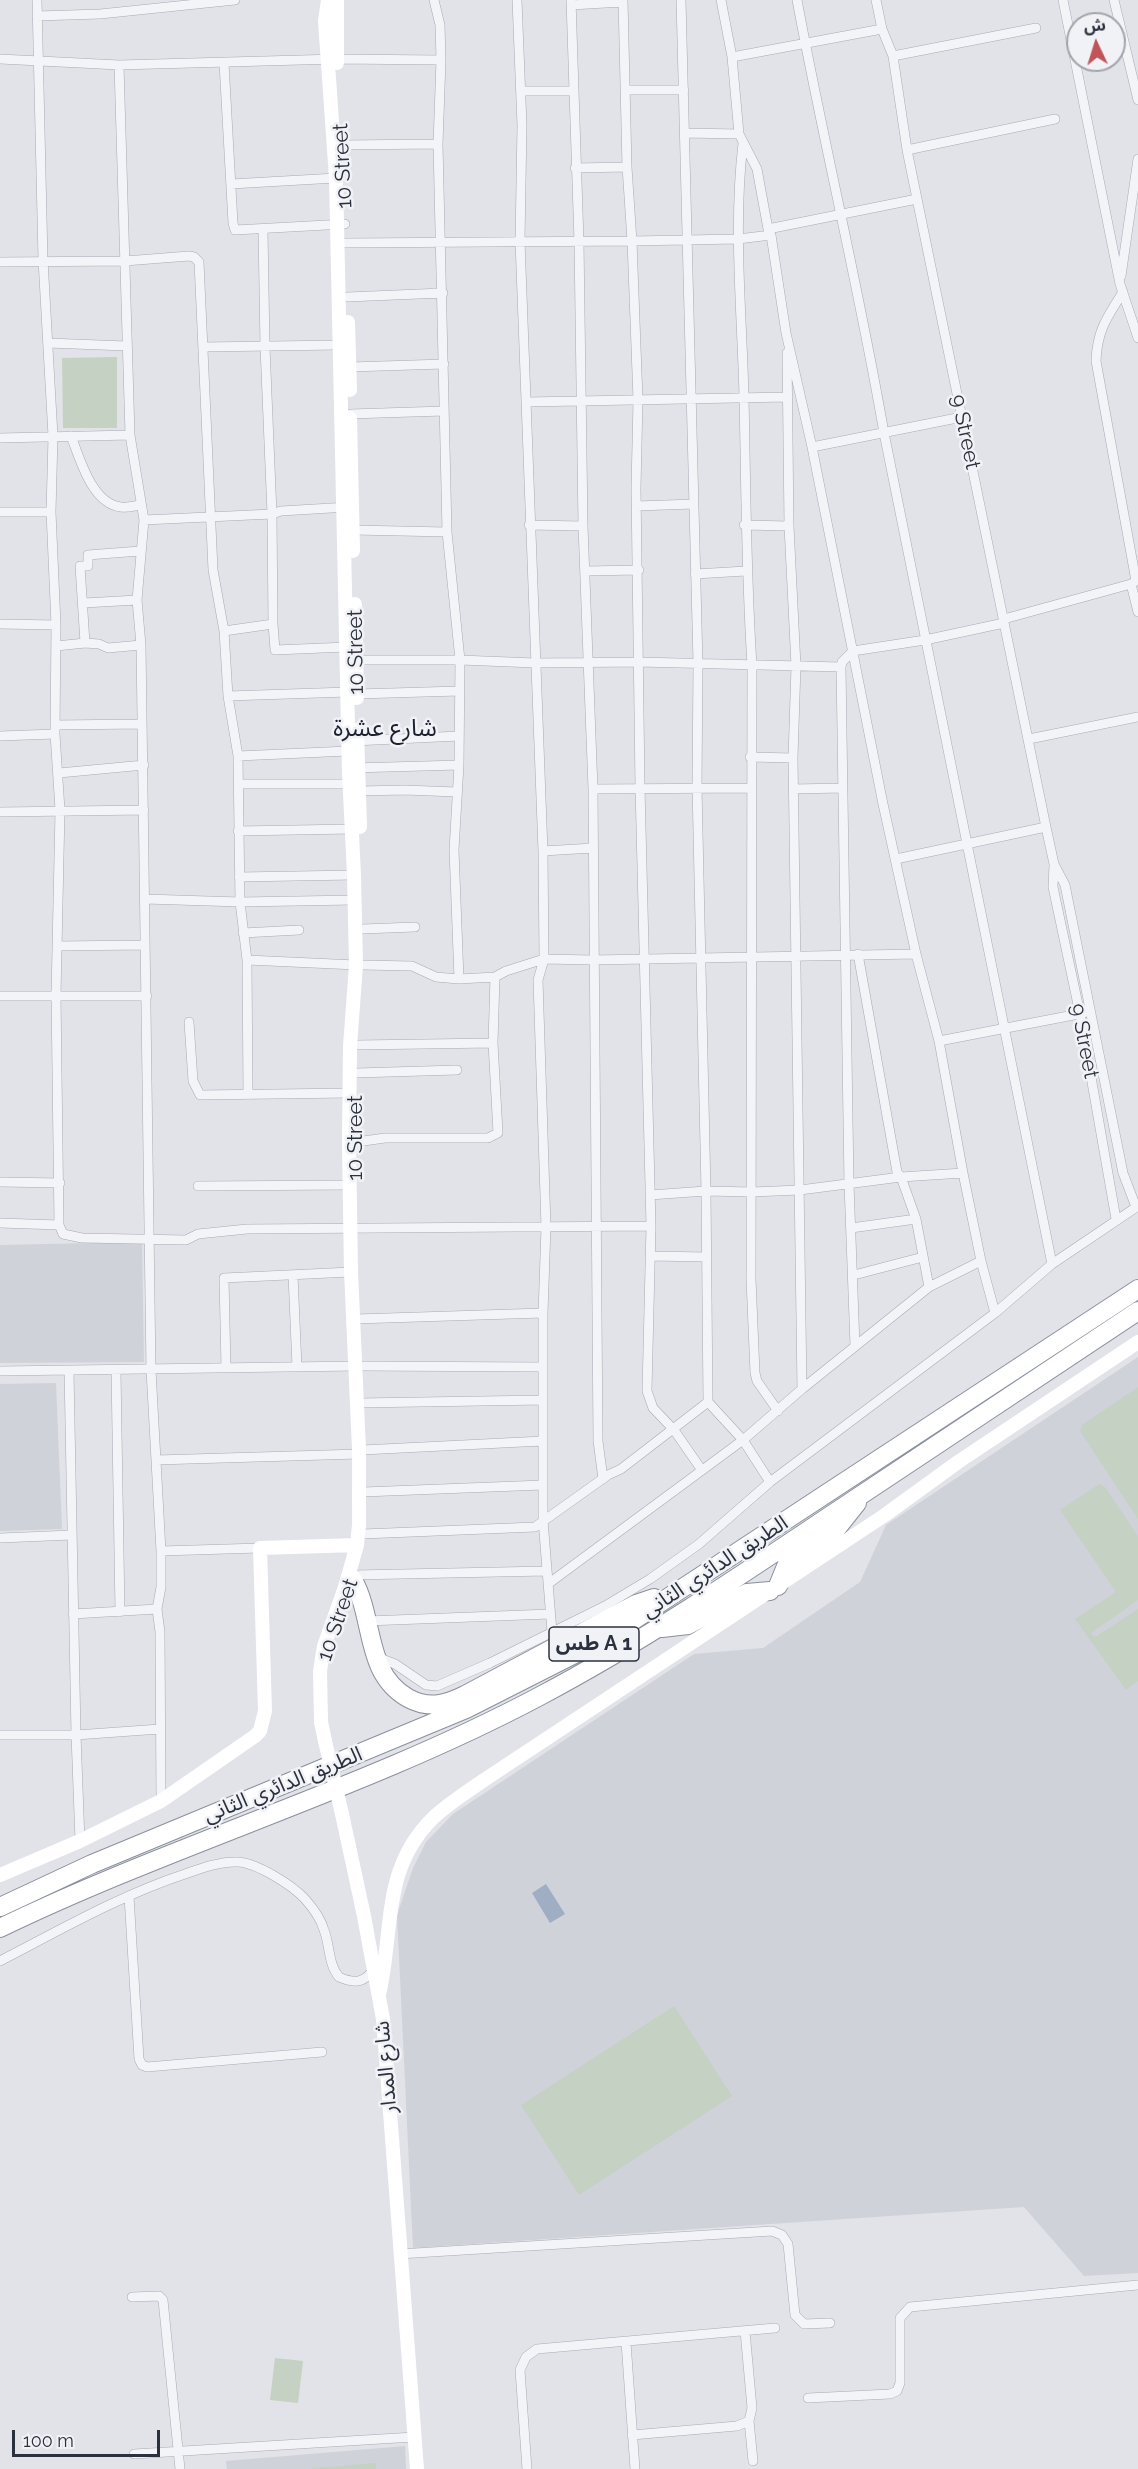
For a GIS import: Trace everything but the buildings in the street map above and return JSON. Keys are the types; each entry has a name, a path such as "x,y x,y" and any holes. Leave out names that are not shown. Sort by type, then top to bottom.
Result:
{"highway":[{"name":"الطريق الدائري الثاني","path":"0,1907 113,1856 466,1709 608,1637 1138,1289"},
{"name":"الطريق الدائري الثاني","path":"0,1928 93,1887 459,1736 540,1696 710,1595 1138,1311"},
{"path":"654,1629 688,1625 737,1597 774,1588 788,1564 834,1532 863,1494"},
{"path":"354,1578 360,1592 375,1657 381,1672 403,1695 418,1703 435,1706 465,1695 636,1604 684,1588"}],"main road":[{"name":"10 Street","path":"328,0 325,21 333,60 341,145 339,345 348,507 353,530 357,660 352,693"},
{"name":"10 Street","path":"320,1671 354,1578 360,1539 363,1492 356,1366 353,1142 350,1093 362,929 351,744 352,693 347,647 350,367 346,243 341,224 336,178 333,60 337,0"},
{"name":"10 Street","path":"320,1671 324,1646 360,1539 360,1452 351,1272 354,1228 351,1185 359,965 351,829 354,787"},
{"path":"380,1995 398,1871 411,1845 433,1818 484,1780 885,1515 958,1462 1138,1342"},
{"path":"0,1875 80,1841 161,1801 249,1742 260,1731 265,1711 259,1579 260,1548 360,1539"},
{"name":"شارع المدار","path":"320,1671 321,1722 380,1995 417,2469"}],"street":[{"path":"37,0 43,260 53,436 51,512 56,625 55,730 60,810 56,995 59,1225 63,1234 68,1237 186,1240 198,1234 247,1229 651,1226"},
{"path":"37,16 236,0"},
{"path":"434,0 440,24 441,60 438,144 447,532 460,660 459,765 454,850 459,978"},
{"path":"517,0 520,91 520,241 543,851 544,959 538,980 546,1227 543,1313 543,1520 552,1632"},
{"path":"681,0 693,399 698,663 697,787 708,1402 743,1440 770,1482"},
{"path":"721,0 732,57 741,139 738,238 744,398 744,525 752,665 750,757 751,1279 755,1373 778,1411"},
{"path":"796,0 868,339 925,640 1052,1264"},
{"name":"9 Street","path":"876,0 882,28 893,56 907,150 1054,864 1053,887 1080,1014 1116,1219"},
{"path":"1063,0 1122,288 1138,338"},
{"path":"1114,0 1138,100"},
{"path":"603,1479 598,1447 593,789 583,526 579,242 571,2 623,1 627,167 638,400 640,788 651,1226 647,1346 648,1391 649,1402 653,1408 674,1430 701,1469"},
{"path":"732,57 882,28"},
{"path":"893,56 1036,28"},
{"path":"0,59 119,65 441,60"},
{"path":"224,63 232,223 235,230 341,224"},
{"path":"119,65 130,435 144,520 138,600 144,765 152,1370 161,1551 161,1587 158,1609 161,1801"},
{"path":"626,90 684,90"},
{"path":"520,91 573,91"},
{"path":"907,150 1055,118"},
{"path":"685,133 741,139"},
{"path":"741,139 757,169 770,232 786,333 812,447 916,954 939,1041 981,1261 995,1314"},
{"path":"341,145 438,144"},
{"path":"855,1346 844,955 842,662 853,651 925,640 1004,621 1131,584 1136,580 1096,361 1102,325 1122,288 1138,161"},
{"path":"575,168 627,167"},
{"path":"231,184 336,178"},
{"path":"346,243 632,242 738,238 917,199"},
{"path":"263,230 275,650 347,647"},
{"path":"0,262 125,261 189,256 197,259 200,269 213,570 224,631 228,696 238,756 240,902 247,960 248,1095"},
{"path":"347,297 443,293"},
{"path":"786,333 789,526 796,666 793,789 802,1389"},
{"path":"48,343 126,346"},
{"path":"202,348 339,345"},
{"path":"350,367 444,364"},
{"path":"527,402 788,397"},
{"path":"350,414 444,411"},
{"path":"812,447 962,417"},
{"path":"0,438 130,435"},
{"path":"71,436 85,471 98,492 109,503 121,507 140,505"},
{"path":"637,506 694,504"},
{"path":"144,520 210,518 272,514 281,510 348,507"},
{"path":"0,512 51,512"},
{"path":"529,525 583,526"},
{"path":"744,525 789,526"},
{"path":"353,530 447,532"},
{"path":"86,643 80,566 88,566 88,555 140,551"},
{"path":"586,571 639,570"},
{"path":"695,574 746,571"},
{"path":"1131,584 1138,612"},
{"path":"84,603 138,600"},
{"path":"0,624 56,625"},
{"path":"224,631 273,624"},
{"path":"56,646 86,643 99,644 108,648 141,645"},
{"path":"357,660 639,662 841,667"},
{"path":"228,696 459,691"},
{"path":"1029,739 1138,717"},
{"path":"0,736 142,724"},
{"path":"238,756 459,736"},
{"path":"750,757 793,758"},
{"path":"59,773 144,765"},
{"path":"353,768 459,765"},
{"path":"238,784 456,792"},
{"path":"593,789 751,788"},
{"path":"793,789 842,788"},
{"path":"0,812 144,810"},
{"path":"896,859 1046,827"},
{"path":"238,831 351,829"},
{"path":"543,851 594,848"},
{"name":"9 Street","path":"1054,864 1065,885 1123,1173 1137,1207"},
{"path":"239,877 354,875"},
{"path":"145,899 240,902 354,900"},
{"path":"362,929 415,927"},
{"path":"243,933 299,930"},
{"path":"57,946 145,945"},
{"path":"858,954 897,1172 901,1177 916,1219 929,1287"},
{"path":"247,960 412,966 436,977 459,978 495,977 506,971 544,959 916,954"},
{"path":"353,1142 385,1138 488,1138 498,1133 493,1043 495,977"},
{"path":"0,996 147,996"},
{"path":"939,1041 1092,1012"},
{"path":"189,1022 193,1081 200,1095 350,1093"},
{"path":"357,1045 493,1043"},
{"path":"356,1073 457,1070"},
{"path":"650,1195 706,1191 800,1190 901,1177 963,1173"},
{"path":"0,1182 60,1183"},
{"path":"198,1186 351,1185"},
{"path":"375,1657 395,1664 426,1685 437,1686 490,1663 605,1606 650,1580 699,1544 770,1482 995,1314 1052,1264 1137,1207"},
{"path":"851,1228 916,1219"},
{"path":"0,1223 59,1225"},
{"path":"651,1256 707,1257"},
{"path":"854,1275 923,1257"},
{"path":"548,1584 743,1440 802,1389 929,1287 981,1261"},
{"path":"226,1368 224,1278 351,1272"},
{"path":"293,1275 297,1367"},
{"path":"356,1319 543,1313"},
{"path":"0,1371 356,1366 543,1367"},
{"path":"69,1371 80,1841"},
{"path":"116,1371 120,1612"},
{"path":"358,1403 543,1400"},
{"path":"360,1539 535,1527 621,1469 708,1402"},
{"path":"156,1460 360,1452 543,1441"},
{"path":"363,1492 543,1485"},
{"path":"0,1538 72,1535"},
{"path":"161,1551 260,1548"},
{"path":"354,1578 547,1571"},
{"path":"73,1614 158,1609"},
{"path":"367,1621 550,1614"},
{"path":"0,1735 76,1735 160,1729"},
{"path":"0,1961 161,1882 225,1863 245,1863 277,1879 309,1904 324,1929 332,1966 339,1977 360,1982 367,1978 374,1969"},
{"path":"129,1896 139,2059 142,2065 147,2067 322,2052"},
{"path":"399,2254 772,2231 782,2235 788,2244 795,2315 804,2324 830,2323"},
{"path":"808,2398 890,2394 897,2391 900,2383 900,2318 910,2307 1138,2286"},
{"path":"132,2297 159,2296 163,2300 180,2469"},
{"path":"527,2469 520,2370 526,2358 537,2349 775,2328"},
{"path":"745,2331 752,2408 749,2421 753,2461"},
{"path":"626,2342 635,2469"},
{"path":"632,2435 738,2426 749,2421"},
{"path":"134,2454 414,2437"}],"shaded area":[{"path":"142,1242 144,1362 0,1363 0,1245"},
{"path":"1138,1357 1138,2273 1084,2276 1024,2207 413,2248 397,1915 413,1868 426,1842 453,1814 694,1654 763,1648 860,1582 886,1525"},
{"path":"56,1383 62,1529 0,1531 0,1384"},
{"path":"405,2446 406,2469 227,2469 226,2461"}],"green space":[{"path":"117,357 117,428 63,428 62,358"},
{"path":"1138,1387 1138,1519 1080,1431 1082,1425"},
{"path":"1099,1484 1105,1487 1138,1536 1138,1600 1091,1633 1095,1637 1138,1609 1138,1681 1126,1690 1075,1619 1116,1592 1060,1510"},
{"path":"674,2006 732,2096 579,2195 521,2105"},
{"path":"275,2358 303,2361 298,2403 270,2400"},
{"path":"376,2463 376,2469 312,2469 312,2468"}],"water":[{"path":"546,1884 565,1914 550,1923 532,1893"}],"district":[{"name":"شارع عشرة","path":"385,729"}]}
